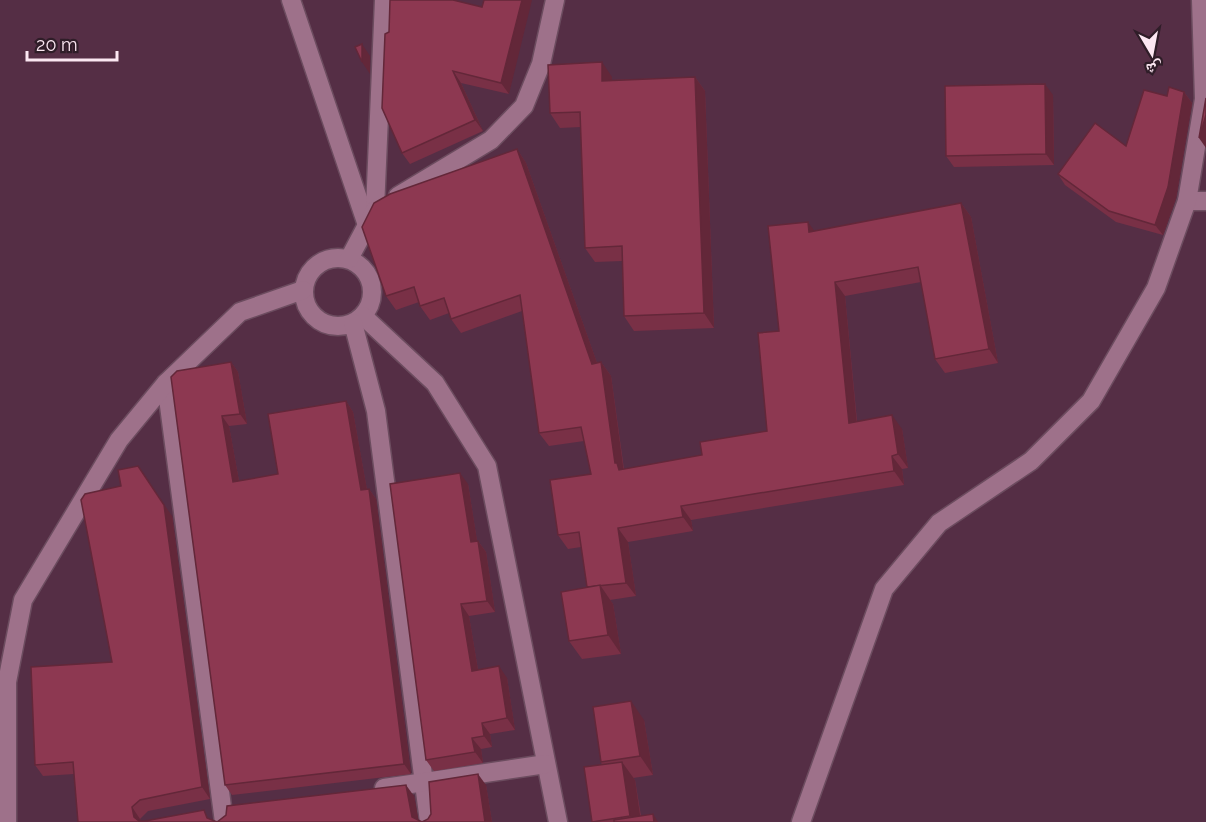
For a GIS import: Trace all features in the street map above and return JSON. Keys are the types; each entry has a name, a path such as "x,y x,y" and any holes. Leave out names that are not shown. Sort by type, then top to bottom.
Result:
{"street":[{"path":"291,0 371,217"},
{"path":"349,259 371,217 384,0"},
{"path":"371,217 491,140 524,106 541,64 555,0"},
{"path":"801,822 884,589 939,523 1031,461 1091,401 1156,288 1186,201 1204,99 1204,19 1201,0"},
{"path":"1186,201 1206,201"},
{"path":"328,258 349,259 359,264 367,272 372,295 369,306 358,320 342,326 330,326 319,321 310,313 303,290 305,279 318,263 328,258"},
{"path":"7,822 7,682 23,600 119,440 166,383 240,312 303,290"},
{"path":"358,320 435,383 487,466 558,822"},
{"path":"358,320 376,411 429,822"},
{"path":"166,383 223,815"},
{"path":"368,790 424,784 546,764"},
{"path":"201,812 223,815 244,805"}],"building":[{"path":"390,0 453,0 482,7 484,0 522,0 501,83 453,71 475,120 402,153 382,108 385,34 389,32"},
{"path":"362,44 362,62 355,47"},
{"path":"602,62 602,81 695,77 704,313 624,316 622,246 585,248 580,112 550,113 548,65"},
{"path":"1045,84 1046,154 946,156 945,86"},
{"path":"1169,87 1184,92 1168,187 1155,225 1109,211 1058,174 1095,123 1126,146 1144,90 1167,96"},
{"path":"1206,98 1206,115 1199,138"},
{"path":"517,149 592,364 601,362 615,463 619,470 702,455 700,442 767,431 758,333 779,331 768,226 808,222 809,232 961,203 989,349 935,359 918,267 835,282 849,423 892,415 898,454 892,456 894,471 681,506 683,517 618,528 626,583 587,587 579,532 558,535 550,480 591,474 581,427 539,433 520,295 451,319 444,298 420,306 414,287 386,296 362,227 374,203 390,194"},
{"path":"231,362 240,414 222,416 233,482 278,474 268,414 346,401 361,490 369,489 404,764 225,785 171,377 177,371"},
{"path":"138,466 164,505 202,787 140,800 132,807 134,817 139,821 145,821 204,810 207,818 217,822 78,822 73,762 35,765 31,667 112,662 81,500 85,494 121,486 118,470"},
{"path":"460,473 471,542 478,541 487,601 461,604 472,671 499,666 507,718 482,723 484,736 472,738 475,752 426,760 390,484"},
{"path":"600,585 608,635 569,641 561,592"},
{"path":"631,701 640,756 601,762 593,707"},
{"path":"622,762 630,816 592,822 584,767"},
{"path":"478,774 485,822 422,822 431,814 429,782"},
{"path":"406,785 412,817 422,822 217,822 226,815 227,806"},
{"path":"653,814 654,822 614,822 614,820"}]}
